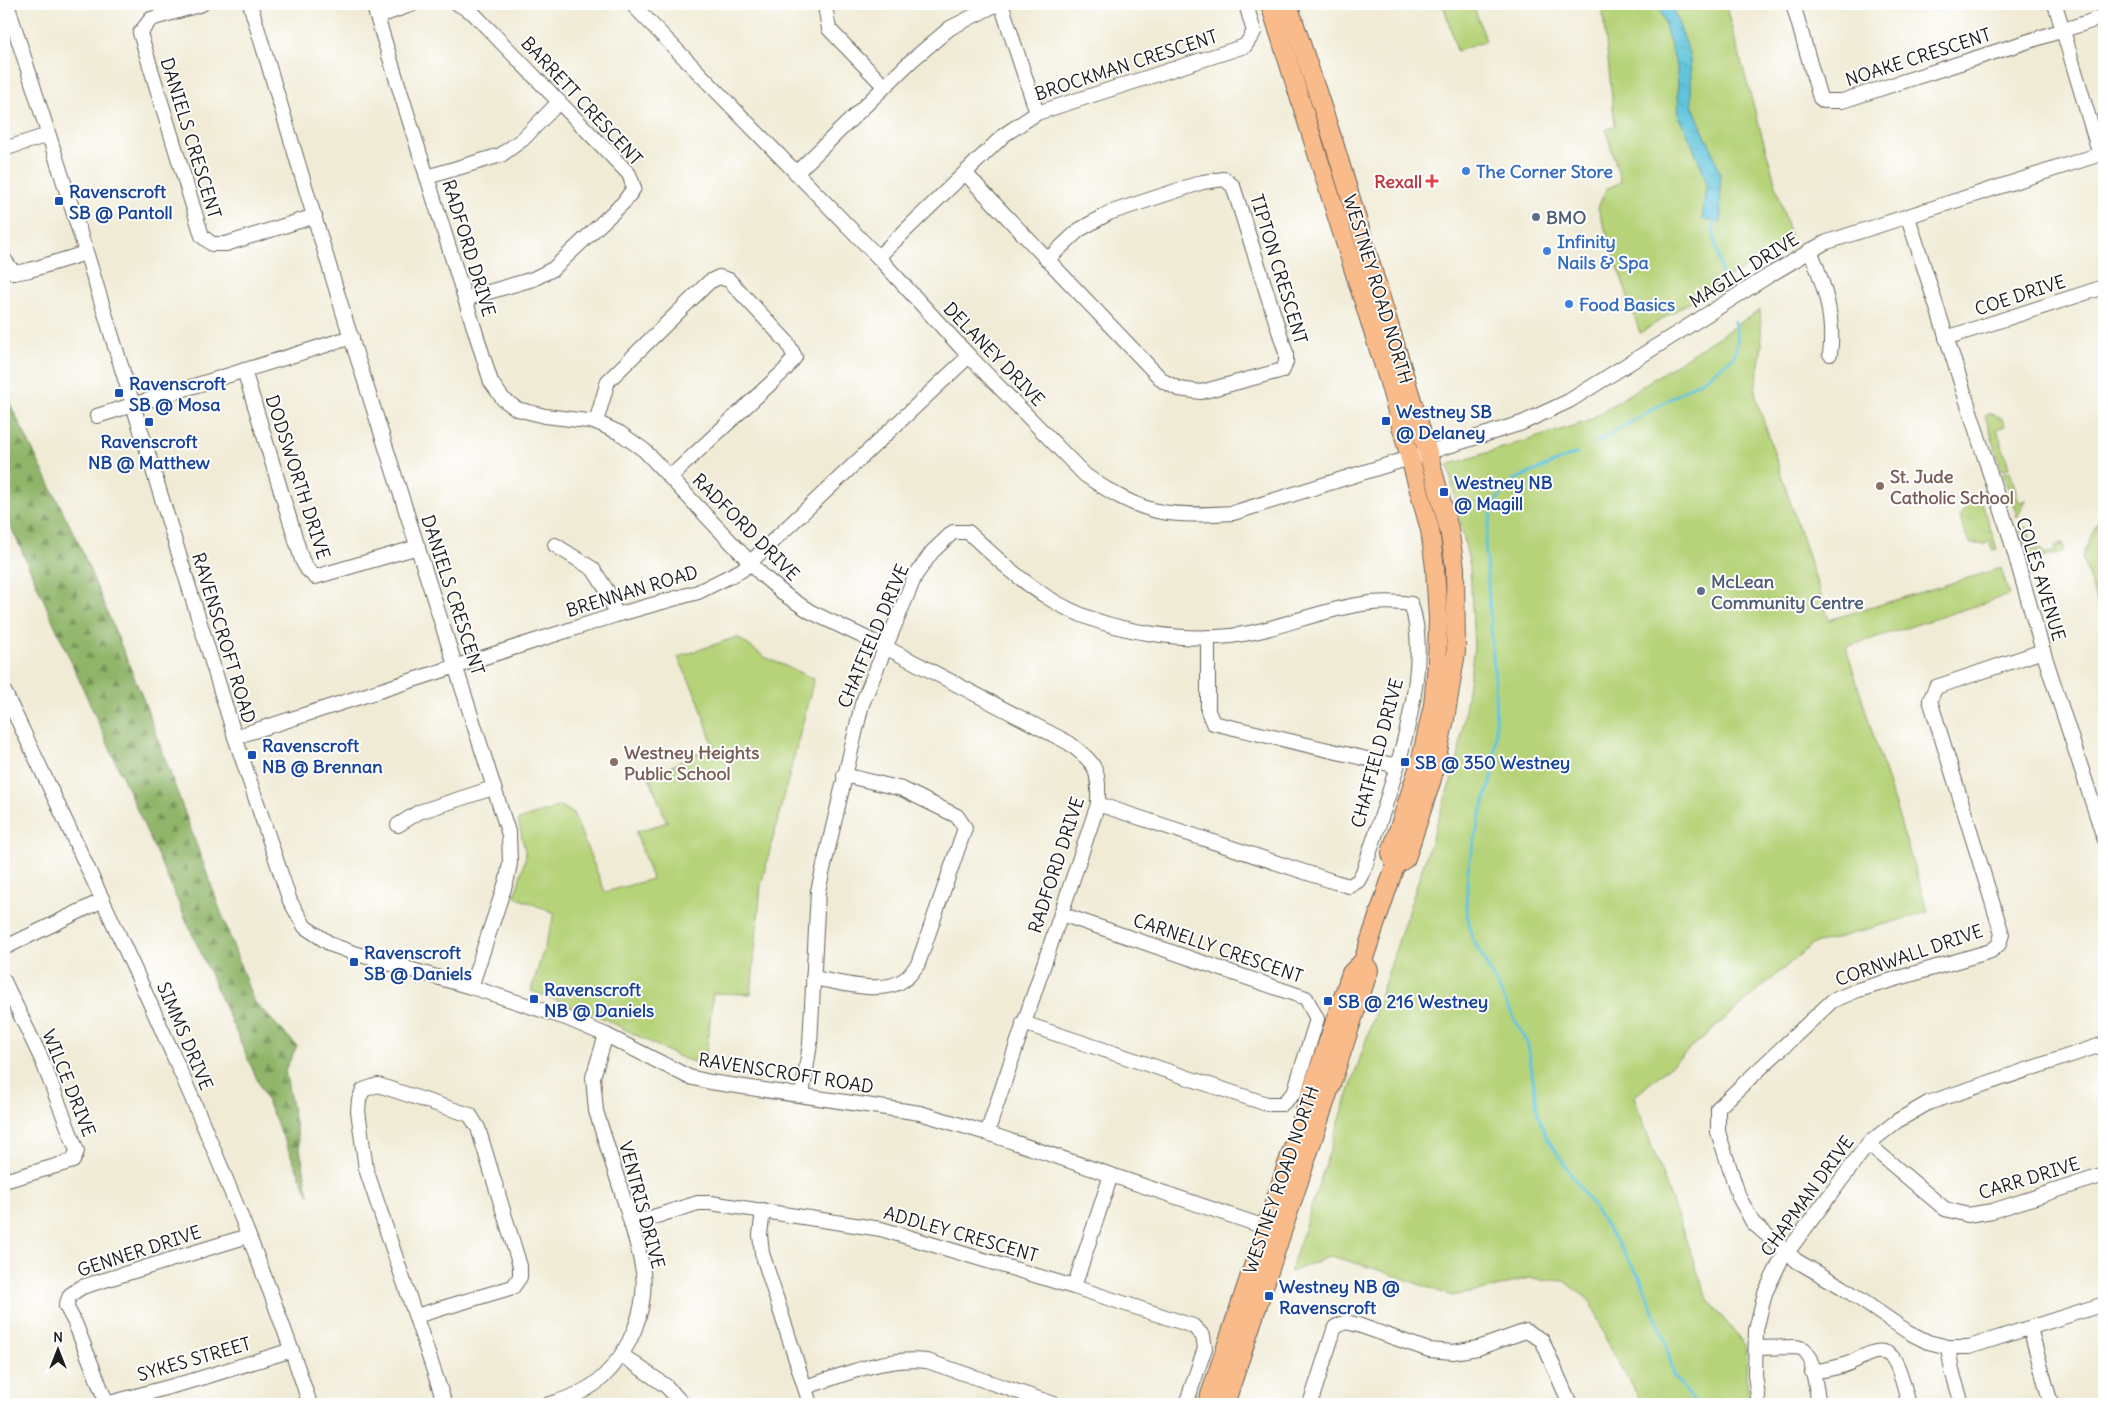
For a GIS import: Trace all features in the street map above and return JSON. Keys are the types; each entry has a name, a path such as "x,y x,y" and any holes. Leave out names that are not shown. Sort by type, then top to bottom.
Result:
{"main road":[{"name":"WESTNEY ROAD NORTH","path":"1225,1404 1274,1230 1351,973 1363,961 1395,866 1406,858 1432,779 1445,719 1456,652 1455,568 1448,529 1388,379 1270,4"},
{"name":"WESTNEY ROAD NORTH","path":"1288,4 1334,143 1419,455"},
{"name":"WESTNEY ROAD NORTH","path":"1207,1404 1274,1230"}],"street":[{"name":"RAVENSCROFT ROAD","path":"7,4 235,737 290,901 306,927 332,945 566,1018 606,1034 688,1077 728,1085 920,1113 987,1133 1274,1230"},
{"name":"DANIELS CRESCENT","path":"202,4 151,19 140,33 202,236 212,244 226,244 315,216"},
{"name":"DANIELS CRESCENT","path":"250,4 508,834 510,862 507,879 471,987"},
{"path":"375,10 413,4"},
{"name":"BARRETT CRESCENT","path":"458,4 473,13 628,174 634,188 624,202 553,269 533,279 465,299"},
{"name":"DELANEY DRIVE","path":"632,4 878,257 969,356 1085,475 1107,490 1132,502 1162,512 1233,513 1419,455"},
{"path":"796,172 884,86 950,28 996,4"},
{"path":"1001,4 1037,113"},
{"name":"BROCKMAN CRESCENT","path":"878,257 966,174 1004,135 1037,113 1245,46 1254,32 1246,4"},
{"name":"NOAKE CRESCENT","path":"1793,4 1820,98 1824,101 1842,101 2063,30"},
{"path":"2055,4 2102,154"},
{"path":"825,6 829,28 884,86"},
{"name":"RADFORD DRIVE","path":"375,10 491,382 503,399 517,409 545,416 596,422 620,433 644,450 763,576 788,597 811,612 885,647 1069,743 1090,760 1098,776 1098,804 987,1133"},
{"path":"2063,30 2104,17"},
{"path":"427,178 501,155 522,139 559,102"},
{"path":"4,149 48,135"},
{"name":"MAGILL DRIVE","path":"1419,455 1522,423 1557,408 1810,250 1841,237 2102,154"},
{"name":"TIPTON CRESCENT","path":"966,174 1047,260 1163,381 1179,389 1201,392 1283,370 1286,362 1286,353 1233,186 1224,179 1203,182 1109,214 1079,230 1047,260"},
{"name":"COLES AVENUE","path":"1908,217 2008,530 2043,650 2104,838"},
{"path":"1810,250 1832,316 1833,335 1830,354"},
{"path":"4,259 14,273 86,253"},
{"path":"596,422 608,381 709,282 719,278 729,280 787,342 795,357 785,370 670,477"},
{"name":"COE DRIVE","path":"1946,338 2104,288"},
{"path":"96,416 352,337"},
{"name":"BRENNAN ROAD","path":"235,737 616,615 698,592 742,570 969,356"},
{"name":"DODSWORTH DRIVE","path":"244,370 302,560 315,578 418,547"},
{"name":"CHATFIELD DRIVE","path":"802,1095 810,1044 818,891 862,704 915,576 932,552 953,532 968,532 1008,570 1048,598 1074,611 1106,623 1146,632 1208,637 1262,630 1348,605 1394,601 1411,604 1417,620 1417,685 1397,766 1364,870 1358,881 1349,886 1098,804"},
{"path":"555,545 594,569 608,592 616,615"},
{"path":"1208,637 1208,711 1213,722 1397,766"},
{"name":"CORNWALL DRIVE","path":"2043,650 1936,687 1930,700 2002,934 1999,944 1991,951 1858,990 1832,1001 1718,1108 1718,1132 1739,1197 1753,1223 1797,1261 1842,1288 1908,1332 1928,1342 1948,1346 1969,1347 2104,1304"},
{"name":"SIMMS DRIVE","path":"4,691 166,1036 248,1236 292,1350 310,1404"},
{"path":"813,978 890,988 906,979 918,964 965,828 957,816 902,789 844,775"},
{"path":"398,825 419,812 494,788"},
{"path":"4,948 103,900"},
{"name":"CARNELLY CRESCENT","path":"1024,1023 1267,1104 1282,1104 1294,1093 1317,1019 1306,998 1060,914"},
{"name":"WILCE DRIVE","path":"4,981 42,1060 77,1151 73,1161 4,1181"},
{"name":"VENTRIS DRIVE","path":"549,1404 583,1391 603,1377 622,1355 636,1324 643,1298 643,1273 631,1224 596,1112 593,1094 593,1077 606,1034"},
{"name":"CHAPMAN DRIVE","path":"1759,1404 1755,1375 1756,1330 1764,1293 1780,1262 1868,1144 1897,1121 1928,1103 2104,1044"},
{"path":"416,1316 513,1287 520,1277 520,1266 478,1128 470,1115 378,1085 363,1090 359,1100 358,1111 366,1169 445,1404"},
{"name":"CARR DRIVE","path":"1868,1144 1944,1209 1968,1215 1992,1211 2104,1175"},
{"path":"1074,1287 1111,1175"},
{"name":"ADDLEY CRESCENT","path":"631,1224 698,1204 711,1202 880,1229 1074,1287 1193,1326 1203,1336 1205,1348 1186,1404"},
{"path":"763,1210 760,1235 762,1253 810,1404"},
{"name":"GENNER DRIVE","path":"107,1404 75,1323 66,1306 70,1294 82,1287 248,1236"},
{"path":"1310,1404 1335,1328 1346,1322 1430,1350 1453,1352 1478,1348 1526,1331 1542,1340 1570,1404"},
{"path":"2030,1328 2051,1404"},
{"path":"1948,1346 1952,1371 1962,1404"},
{"path":"1756,1348 1796,1347 1804,1349 1811,1359 1819,1404"},
{"name":"SYKES STREET","path":"107,1404 195,1380 292,1350"},
{"path":"1812,1372 1850,1363 1865,1354 1882,1352 1891,1356 1896,1363 1909,1404"},
{"path":"622,1355 666,1386 683,1404"},
{"path":"805,1387 891,1360 912,1359 927,1361 1054,1404"}],"green space":[{"path":"1443,4 1473,4 1486,41 1457,51"},
{"path":"1602,4 1725,4 1791,239 1640,333 1598,208 1606,189 1621,182 1606,130 1615,126"},
{"path":"1760,310 1762,345 1755,391 1757,401 1829,620 2001,568 2009,595 1846,647 1928,912 1811,945 1634,1097 1707,1298 1747,1348 1746,1377 1751,1404 1641,1404 1610,1349 1591,1302 1564,1281 1528,1278 1486,1290 1452,1296 1379,1270 1331,1256 1290,1272 1458,759 1474,647 1470,567 1448,465 1586,422"},
{"path":"4,392 79,544 144,701 253,1000 297,1046 285,1070 309,1196 4,511"},
{"path":"1989,413 2002,419 2005,426 1997,429 2009,468 2002,470 1985,415"},
{"path":"2010,471 2019,502 2027,500 2017,517 2003,473"},
{"path":"1982,503 1997,549 1993,551 1990,541 1985,544 1971,544 1964,532 1960,515 1968,504"},
{"path":"2104,517 2104,624 2082,557 2098,521"},
{"path":"2027,527 2034,550 2041,548 2044,554 2056,551 2055,546 2062,543 2064,550 2030,562 2020,529"},
{"path":"737,637 765,657 814,679 761,885 751,994 713,993 705,1066 679,1057 599,1016 531,991 555,913 515,897 526,855 518,820 560,806 573,813 605,892 652,879 636,832 667,822 649,777 713,746 699,702 678,657"}],"water":[{"path":"1659,4 1671,4 1687,46 1690,60 1692,104 1712,149 1720,174 1721,223 1702,219 1706,186 1704,173 1682,121 1679,119 1677,68"}],"waterway":[{"path":"1714,220 1713,230 1723,279"},
{"path":"1596,443 1707,377 1734,357 1738,338 1734,321"},
{"path":"1577,453 1514,480 1494,503 1485,542 1495,683 1496,736 1493,774 1481,813 1468,868 1466,907 1471,935 1528,1045 1538,1114 1545,1135 1640,1277 1665,1340 1674,1376 1695,1404"}],"place":[{"name":"The Corner Store","path":"1466,171"},
{"name":"Rexall","path":"1432,181"},
{"name":"Ravenscroft SB @ Pantoll","path":"59,201"},
{"name":"BMO","path":"1536,217"},
{"name":"Infinity Nails & Spa","path":"1547,251"},
{"name":"Food Basics","path":"1569,304"},
{"name":"Ravenscroft SB @ Mosa","path":"119,393"},
{"name":"Westney SB @ Delaney","path":"1386,421"},
{"name":"Ravenscroft NB @ Matthew","path":"149,422"},
{"name":"St. Jude Catholic School","path":"1880,486"},
{"name":"Westney NB @ Magill","path":"1444,492"},
{"name":"McLean Community Centre","path":"1701,591"},
{"name":"Ravenscroft NB @ Brennan","path":"252,755"},
{"name":"Westney Heights Public School","path":"614,762"},
{"name":"SB @ 350 Westney","path":"1405,762"},
{"name":"Ravenscroft SB @ Daniels","path":"354,962"},
{"name":"Ravenscroft NB @ Daniels","path":"534,999"},
{"name":"SB @ 216 Westney","path":"1328,1001"},
{"name":"Westney NB @ Ravenscroft","path":"1269,1296"}]}
